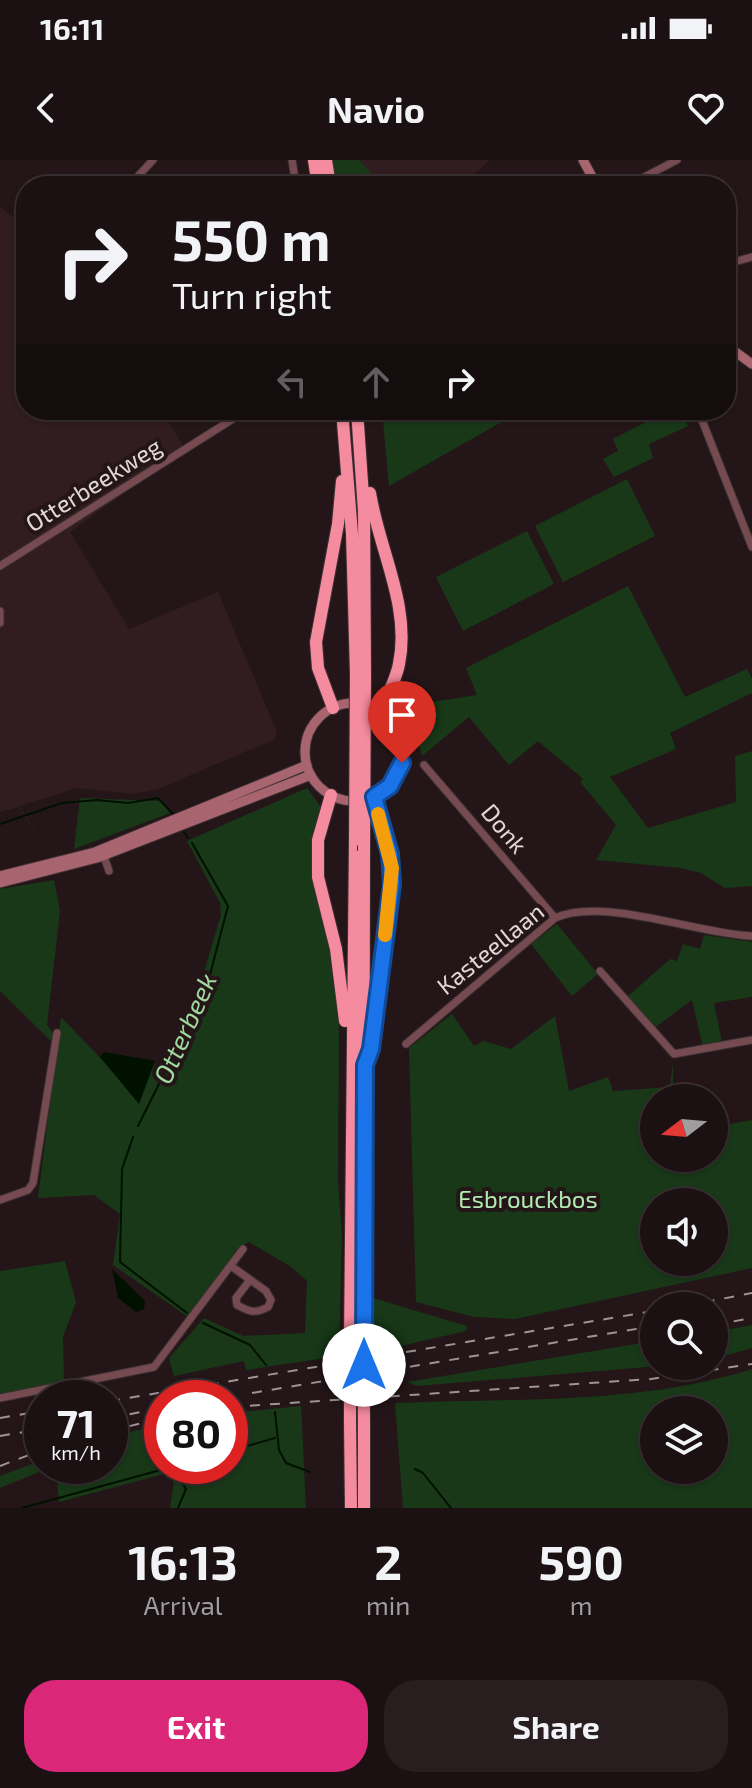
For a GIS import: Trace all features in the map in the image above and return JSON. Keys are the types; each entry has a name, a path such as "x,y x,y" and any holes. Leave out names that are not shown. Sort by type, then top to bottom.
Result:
{"highway":[{"path":"343,420 360,675 364,851 364,1508"},
{"path":"351,1508 351,1051 360,675 361,463 358,420"},
{"path":"333,708 318,668 316,642 338,524 346,452"},
{"path":"361,463 400,611 402,643 399,668 380,711"},
{"path":"331,795 318,840 318,877 336,949 351,1051"},
{"path":"365,1065 371,1049 392,884 390,854 374,797"}],"main road":[{"path":"356,703 380,711 397,728 403,754 396,779 374,797 355,801 331,795 309,770 306,747 311,729 333,708 356,703"},
{"path":"0,883 102,852 309,770"},
{"path":"0,876 102,852"}],"street":[{"path":"138,176 153,160"},
{"path":"646,176 677,160"},
{"name":"Otterbeekweg","path":"0,566 231,420"},
{"path":"702,420 752,547"},
{"path":"0,611 0,623"},
{"name":"Donk","path":"424,765 555,918"},
{"path":"102,852 109,871"},
{"name":"Kasteellaan","path":"406,1044 555,918 595,910 752,936"},
{"path":"600,971 674,1054 752,1040"},
{"path":"0,1200 28,1190 33,1183 57,1033"},
{"path":"0,1398 154,1367 243,1249"},
{"path":"231,1266 266,1291 271,1300 268,1307 260,1312 250,1313 237,1305 236,1298 250,1280"}],"shaded area":[{"path":"359,160 490,160 473,176 374,176"},
{"path":"0,207 16,219 16,420 167,420 185,449 70,532 129,629 218,592 277,732 275,739 158,789 134,794 77,788 19,806 52,857 18,807 0,812"},
{"path":"104,1052 155,1061 139,1104 100,1057"},
{"path":"112,1269 145,1301 144,1309 136,1312 118,1298"}],"green space":[{"path":"331,160 359,160 374,176 333,176"},
{"path":"383,420 505,420 389,486"},
{"path":"642,420 685,420 688,426 649,444 653,458 614,477 603,459 618,451 613,439 644,423"},
{"path":"627,479 655,536 563,582 535,526"},
{"path":"527,531 554,584 463,631 436,577"},
{"path":"628,586 685,697 747,669 752,679 752,693 670,733 676,749 610,777 648,828 736,802 735,756 752,751 752,886 725,888 701,873 681,868 596,860 616,825 580,782 583,779 538,741 509,765 469,717 422,756 412,721 400,707 477,695 466,668"},
{"path":"307,788 321,807 312,839 311,865 333,969 339,1025 338,1181 342,1235 339,1356 246,1370 244,1361 174,1376 169,1358 204,1318 243,1336 305,1333 307,1281 290,1266 249,1242 238,1248 188,1317 113,1265 120,1214 94,1195 38,1198 61,1017 135,1094 152,1064 165,1063 215,979 203,975 221,915 220,903 187,841"},
{"path":"80,798 160,801 170,813 74,849"},
{"path":"54,880 60,911 47,1025 54,1035 53,1043 0,991 0,889"},
{"path":"557,924 598,974 572,996 531,944"},
{"path":"704,935 752,942 752,997 714,1003 722,1043 703,1048 692,1000 653,1029 626,998 670,959 677,961 683,944 700,949"},
{"name":"Esbrouckbos","path":"452,1014 474,1046 484,1041 511,1049 555,1016 569,1091 608,1077 613,1091 640,1089 640,1172 728,1172 728,1124 752,1120 752,1268 728,1273 728,1188 640,1188 640,1276 715,1276 515,1319 474,1317 416,1302 409,1048"},
{"path":"65,1261 76,1302 63,1337 64,1380 24,1380 24,1389 0,1394 0,1271"},
{"path":"373,1298 467,1326 466,1331 374,1352"},
{"path":"752,1325 752,1348 728,1355 728,1329"},
{"path":"640,1343 640,1368 417,1386 407,1382"},
{"path":"752,1369 752,1508 403,1508 395,1403 575,1398 728,1380 728,1376"},
{"path":"301,1406 306,1508 170,1508 173,1484 248,1484 248,1411"},
{"path":"144,1428 144,1479 128,1484 128,1432"},
{"path":"24,1467 24,1478 0,1488 0,1476"},
{"path":"58,1484 126,1484 59,1502"}],"waterway":[{"name":"Otterbeek","path":"0,824 62,803 97,800 128,803 158,798 173,814"},
{"name":"Otterbeek","path":"184,832 188,838"},
{"name":"Otterbeek","path":"138,1126 206,990 228,906 192,843"},
{"name":"Otterbeek","path":"133,1137 122,1169 120,1262 187,1313"},
{"name":"Otterbeek","path":"203,1323 250,1345 266,1365"},
{"name":"Otterbeek","path":"275,1412 279,1450 286,1463 310,1472"},
{"path":"248,1446 275,1438"},
{"name":"Otterbeek","path":"415,1469 423,1473 451,1508"},
{"path":"22,1508 144,1475"},
{"path":"178,1508 186,1489 183,1484"}],"railway":[{"path":"728,1298 752,1293"},
{"path":"128,1398 640,1313"},
{"path":"728,1322 752,1318"},
{"path":"252,1393 640,1328"},
{"path":"248,1406 651,1379 752,1364"},
{"path":"128,1414 144,1411"},
{"path":"0,1418 24,1414"},
{"path":"128,1426 144,1422"},
{"path":"0,1436 24,1432"},
{"path":"0,1466 24,1457"}],"slow traffic":[{"path":"378,814 392,868 391,901 385,935"}],"route":[{"path":"364,1365 365,1065 371,1049 392,884 390,854 374,797 396,779 402,763"}]}
